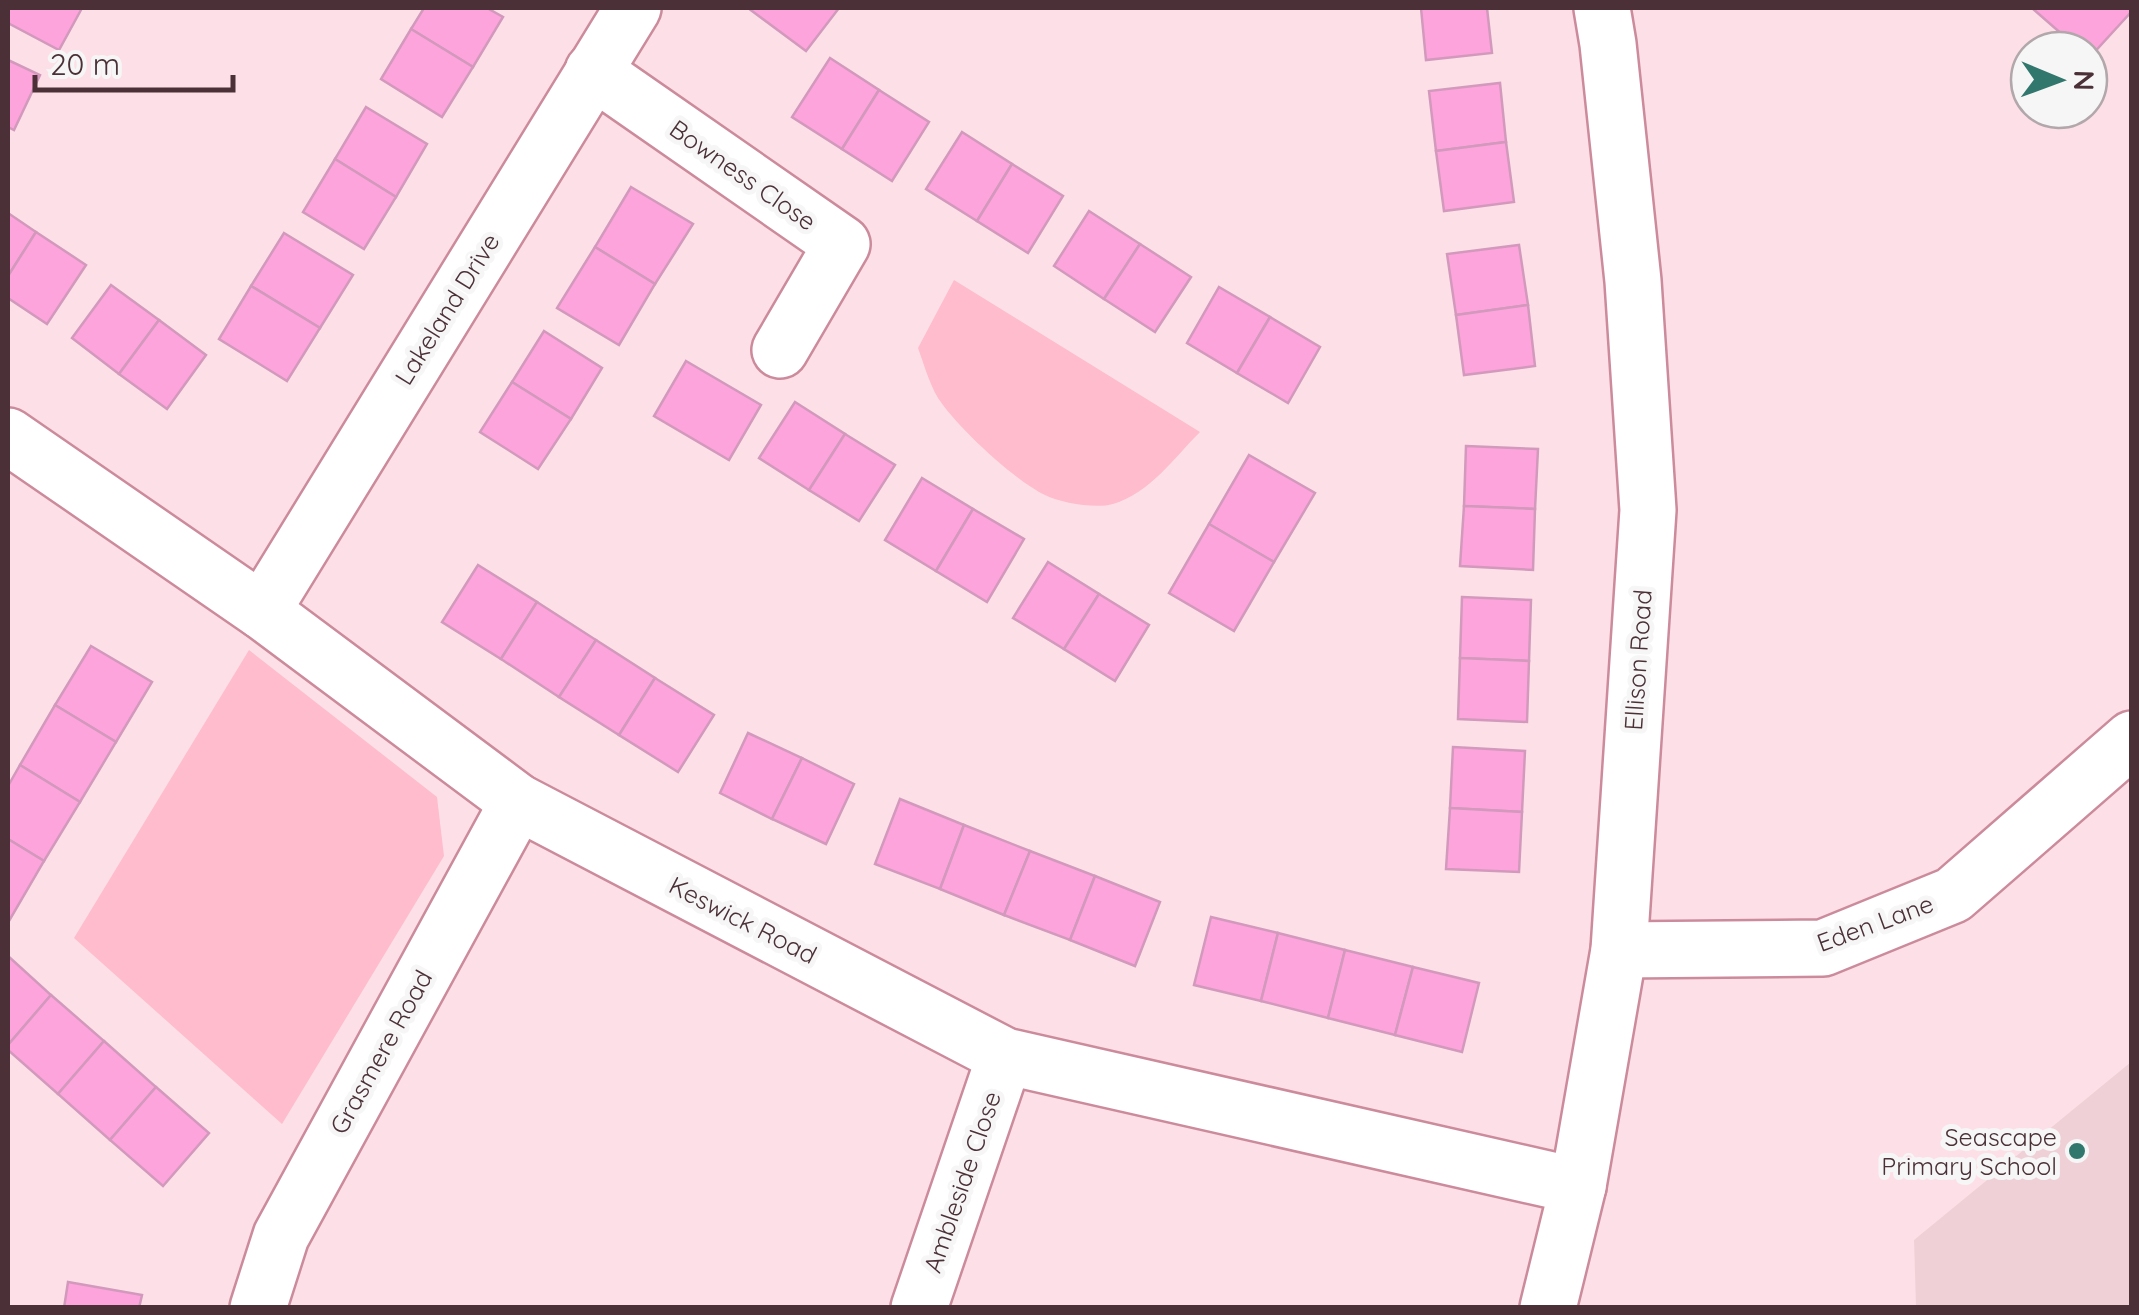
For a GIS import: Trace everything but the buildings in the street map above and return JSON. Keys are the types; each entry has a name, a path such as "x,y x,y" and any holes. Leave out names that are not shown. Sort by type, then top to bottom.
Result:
{"street":[{"name":"Lakeland Drive","path":"262,610 633,8"},
{"name":"Ellison Road","path":"1548,1308 1578,1186 1620,950 1648,510 1633,281 1602,8"},
{"name":"Bowness Close","path":"593,71 842,244 780,350"},
{"name":"Keswick Road","path":"8,436 262,610 518,802 1005,1056 1578,1186"},
{"name":"Eden Lane","path":"1620,950 1822,948 1953,895 2132,739"},
{"name":"Grasmere Road","path":"258,1308 281,1236 518,802"},
{"name":"Ambleside Close","path":"919,1308 1005,1056"}],"shaded area":[{"path":"954,280 1200,432 1150,483 1113,504 1069,503 1033,488 1003,466 958,423 929,380 918,348"},
{"path":"249,650 437,797 444,856 282,1124 74,938"},
{"name":"Seascape Primary School","path":"2131,1062 2131,1307 1916,1307 1914,1240"}],"place":[{"name":"Seascape Primary School","path":"2077,1151"}]}
